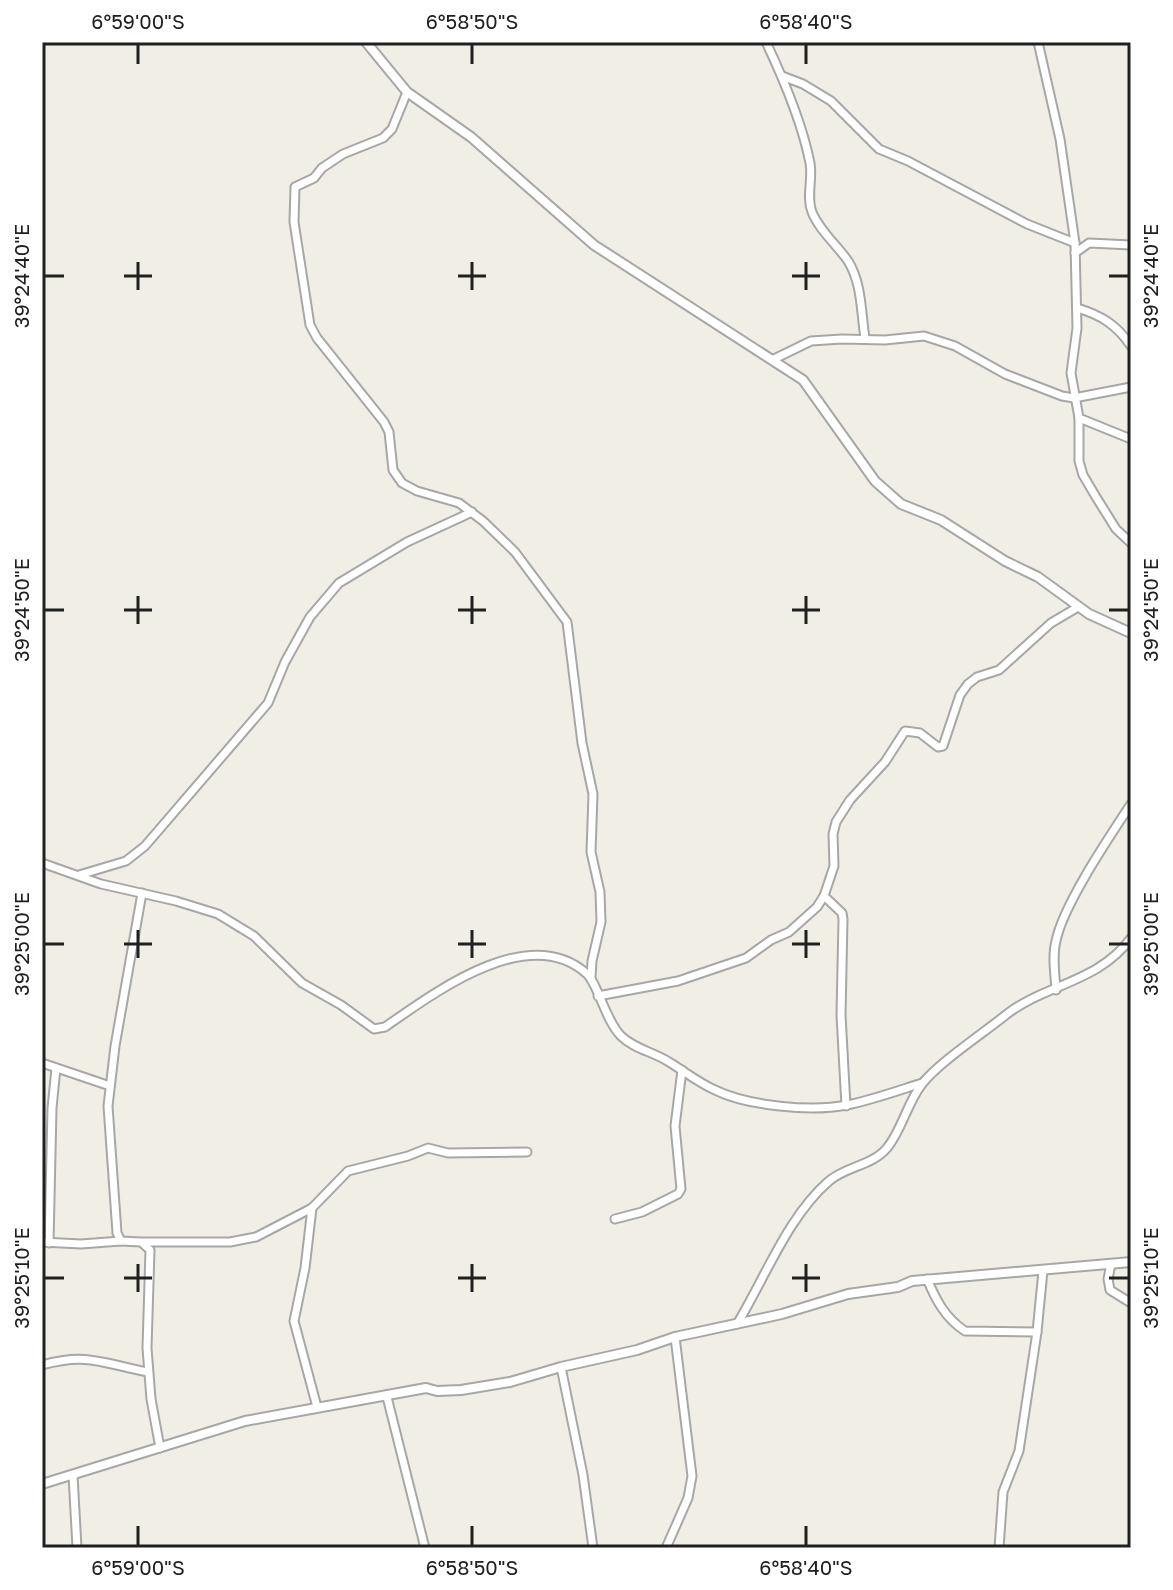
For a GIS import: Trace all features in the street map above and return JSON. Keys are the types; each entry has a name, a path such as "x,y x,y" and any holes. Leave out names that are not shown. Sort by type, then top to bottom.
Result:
{"street":[{"path":"366,42 407,92 471,137 594,245 803,380 867,470 901,504 941,520 988,551 1038,577 1103,623 1131,633"},
{"path":"766,42 782,76 810,164 811,208 853,271 865,338"},
{"path":"1038,42 1060,139 1075,243 1076,343 1071,373 1079,418 1077,445 1083,475 1116,529 1131,543"},
{"path":"782,76 831,101 879,149 908,161 1027,224 1075,243"},
{"path":"407,92 392,129 383,138 343,154 322,168 314,178 295,187 294,222 305,308 317,338 384,422 389,432 393,470 402,483 417,491 459,503 472,512 515,552 567,622 582,743 593,794 591,852 600,892 601,922 591,978 619,1035 715,1090 755,1102 789,1106 846,1106 922,1083 1011,1012 1098,967 1131,938"},
{"path":"1075,253 1089,243 1131,245"},
{"path":"1077,308 1112,323 1131,346"},
{"path":"774,359 811,341 924,336 1053,394 1074,398 1131,387"},
{"path":"1079,418 1131,439"},
{"path":"77,875 126,861 145,846 268,703 285,662 310,617 339,583 407,542 472,512"},
{"path":"598,996 666,984 746,958 771,940 789,932 817,907 824,896 834,866 833,834 836,822 850,800 885,762 901,734 913,730 938,747 943,746 960,695 968,684 977,677 999,670 1051,623 1078,607"},
{"path":"1056,990 1054,958 1058,932 1080,888 1131,804"},
{"path":"42,866 205,909 230,920 254,936 302,983 341,1005 374,1029 385,1027 446,985 524,955 553,956 591,978"},
{"path":"121,1241 114,1208 108,1106 142,893"},
{"path":"824,896 842,913 843,919 841,1015 846,1106"},
{"path":"578,968 592,961"},
{"path":"42,1063 110,1086"},
{"path":"56,1068 46,1242 246,1240 312,1208 348,1171 428,1148 448,1153 527,1152"},
{"path":"615,1219 642,1212 678,1194 681,1189 675,1126 682,1070"},
{"path":"737,1324 800,1215 829,1180 884,1151 922,1083"},
{"path":"312,1208 307,1255 294,1321 317,1407"},
{"path":"141,1242 150,1250 151,1256 148,1372 160,1448"},
{"path":"42,1484 245,1421 426,1388 461,1390 510,1382 848,1294 927,1279 1131,1262"},
{"path":"1111,1264 1108,1279 1110,1290 1131,1303"},
{"path":"999,1548 1003,1492 1019,1451 1043,1271"},
{"path":"927,1279 938,1303 965,1331 1037,1332"},
{"path":"666,1548 688,1498 692,1476 675,1337"},
{"path":"42,1365 80,1358 148,1372"},
{"path":"561,1367 583,1475 593,1548"},
{"path":"387,1397 425,1548"},
{"path":"73,1475 77,1548"}]}
